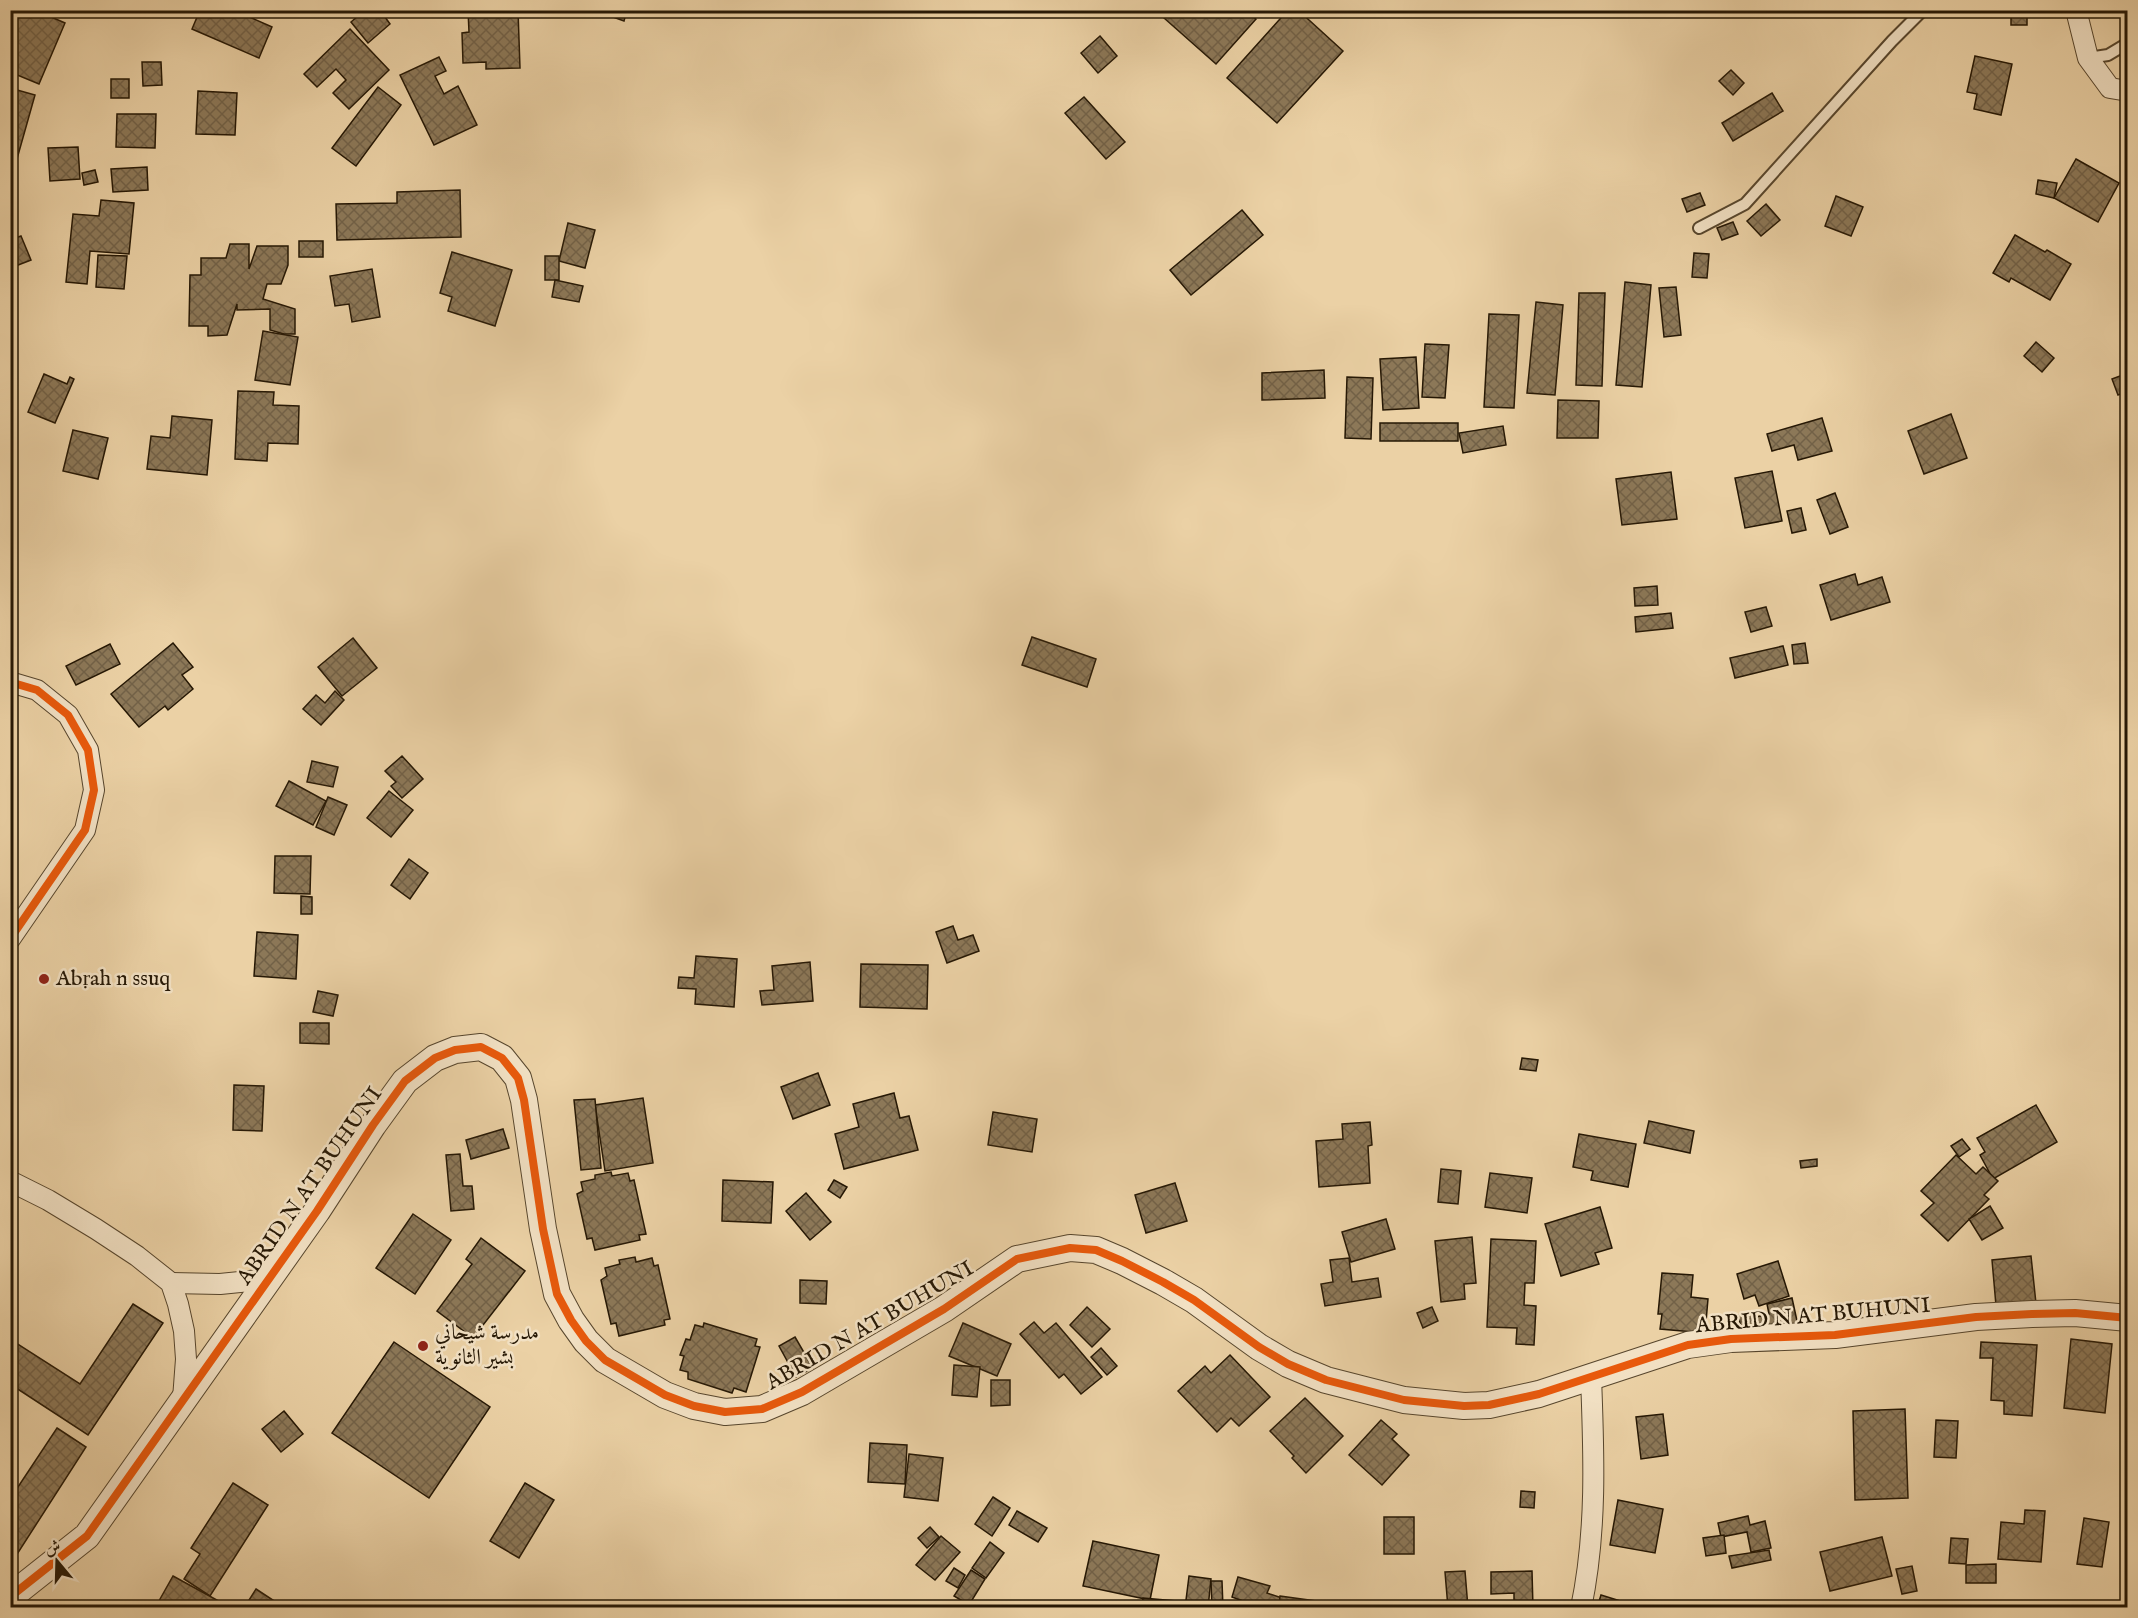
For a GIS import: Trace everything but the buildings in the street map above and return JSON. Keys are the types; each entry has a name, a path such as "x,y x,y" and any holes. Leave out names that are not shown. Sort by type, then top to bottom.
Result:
{"street":[{"path":"2076,10 2088,58 2110,88 2127,92"},
{"path":"10,682 37,690 68,715 88,750 94,790 85,830 10,939"},
{"name":"ABRID N AT BUHUNI","path":"15,1597 87,1536 317,1211 373,1125 405,1081 435,1058 455,1050 481,1047 502,1058 518,1078 524,1100 543,1229 557,1294 586,1341 605,1360 665,1395 694,1406 725,1412 762,1409 802,1392 944,1309 1017,1259 1070,1248 1096,1250 1122,1261 1194,1300 1258,1347 1288,1364 1326,1380 1415,1402 1464,1406 1489,1405 1539,1394 1688,1345 1731,1339 1835,1335 1976,1317 2032,1314 2075,1313 2127,1318"},
{"path":"10,1181 48,1200 96,1229 137,1256 171,1283 184,1331 186,1359 182,1404"},
{"path":"171,1283 220,1284 268,1279"},
{"path":"1581,1608 1594,1490 1591,1377"}],"lane":[{"path":"1699,228 1745,204 1892,41 1923,10"},
{"path":"2088,58 2108,56 2127,43"}],"cycle path":[{"path":"10,682 37,690 68,715 88,750 94,790 85,830 10,939"},
{"path":"10,1597 87,1536 317,1211 373,1125 405,1081 435,1058 455,1050 481,1047 502,1058 518,1078 524,1100 543,1229 557,1294 586,1341 605,1360 665,1395 694,1406 725,1412 762,1409 802,1392 944,1309 1017,1259 1070,1248 1096,1250 1163,1282 1194,1300 1259,1347 1288,1364 1326,1380 1404,1400 1464,1406 1489,1405 1539,1394 1688,1345 1731,1339 1835,1335 1976,1317 2032,1314 2075,1313 2128,1318"}],"place":[{"name":"Abṛah n ssuq","path":"44,979"},
{"name":"مدرسة شيحاني بشير الثانوية","path":"423,1346"}]}
